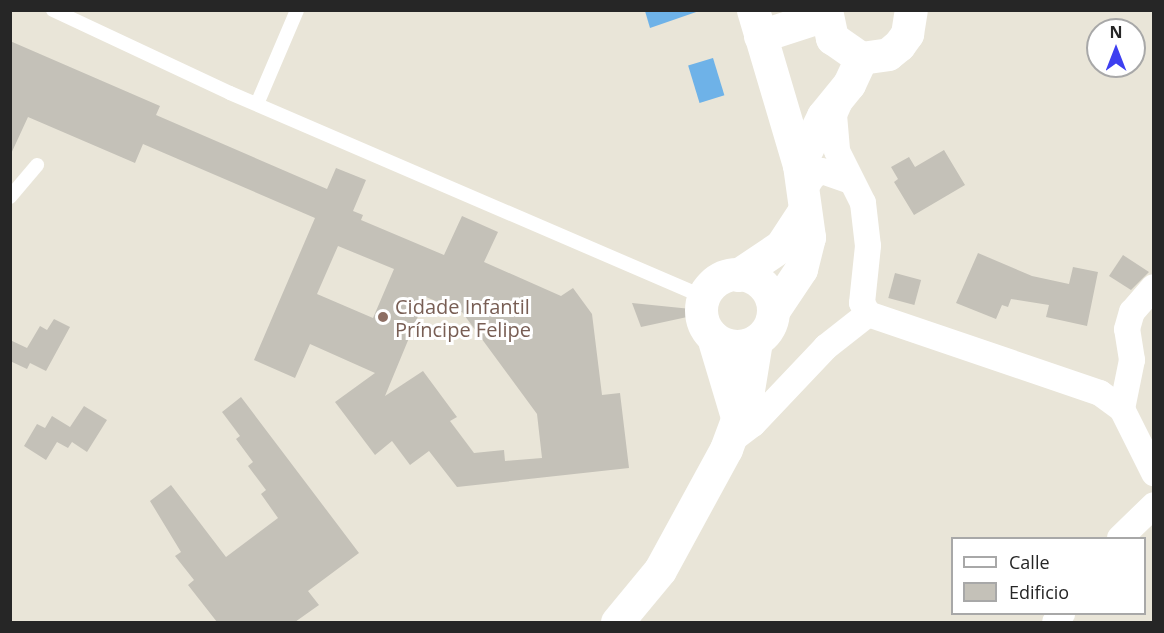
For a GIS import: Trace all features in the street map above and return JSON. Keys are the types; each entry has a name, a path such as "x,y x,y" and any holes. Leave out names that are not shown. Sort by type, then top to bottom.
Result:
{"street":[{"path":"733,430 713,337 702,319 704,297 720,278 738,275 781,246 803,188 823,116 855,71 888,54 899,45 907,34 911,10"},
{"path":"617,622 660,570 733,430 748,390 756,341 771,323 773,310 801,269 809,237 803,188 756,23 825,13 832,38 855,71"},
{"path":"855,71 834,115 837,151 862,203 867,232 862,303 868,314 1077,384 1122,409 1154,473"},
{"path":"803,188 813,176 822,171 851,181"},
{"path":"738,275 765,288 773,310"},
{"path":"1122,409 1132,360 1127,329 1132,312 1154,287"},
{"path":"733,430 753,424 826,348 868,314"},
{"path":"713,337 734,346 756,341"},
{"path":"1121,537 1154,505"}],"lane":[{"path":"53,10 257,104 704,297"},
{"path":"257,104 297,10"},
{"path":"10,197 37,165"}],"water":[{"path":"645,10 702,10 650,28 645,11"},
{"path":"713,58 724,95 700,103 688,66"}],"building":[{"path":"10,41 160,106 156,115 327,189 336,168 366,180 353,211 363,215 361,220 444,255 462,216 498,232 484,262 561,296 573,288 592,314 602,395 620,393 629,468 457,487 429,451 410,465 392,441 375,455 335,402 375,373 310,344 295,378 254,360 315,218 143,144 135,163 28,117 10,156","holes":["338,246 394,269 373,318 317,294","426,297 462,312 537,414 542,458 505,461 504,450 474,453 450,421 457,417 423,371 385,396"]},
{"path":"944,150 965,185 914,215 894,182 898,179 891,167 909,157 915,167"},
{"path":"978,253 1032,276 1069,284 1073,267 1098,272 1087,326 1046,317 1049,305 1011,299 1008,307 1002,305 996,319 956,303"},
{"path":"1123,255 1149,272 1131,290 1109,276"},
{"path":"895,273 921,280 914,305 888,298"},
{"path":"632,303 701,310 701,314 641,327"},
{"path":"54,319 70,327 46,371 30,363 27,369 10,361 10,340 27,348 40,326 47,330"},
{"path":"241,397 359,553 308,591 319,605 295,622 217,622 188,585 194,580 175,556 181,552 150,501 171,485 226,557 278,518 261,494 266,490 248,466 253,462 236,439 240,436 222,412"},
{"path":"84,406 107,420 87,452 72,442 68,448 57,442 46,460 24,446 37,424 45,428 52,416 70,427"}],"place":[{"name":"Cidade Infantil Príncipe Felipe","path":"383,317"}]}
